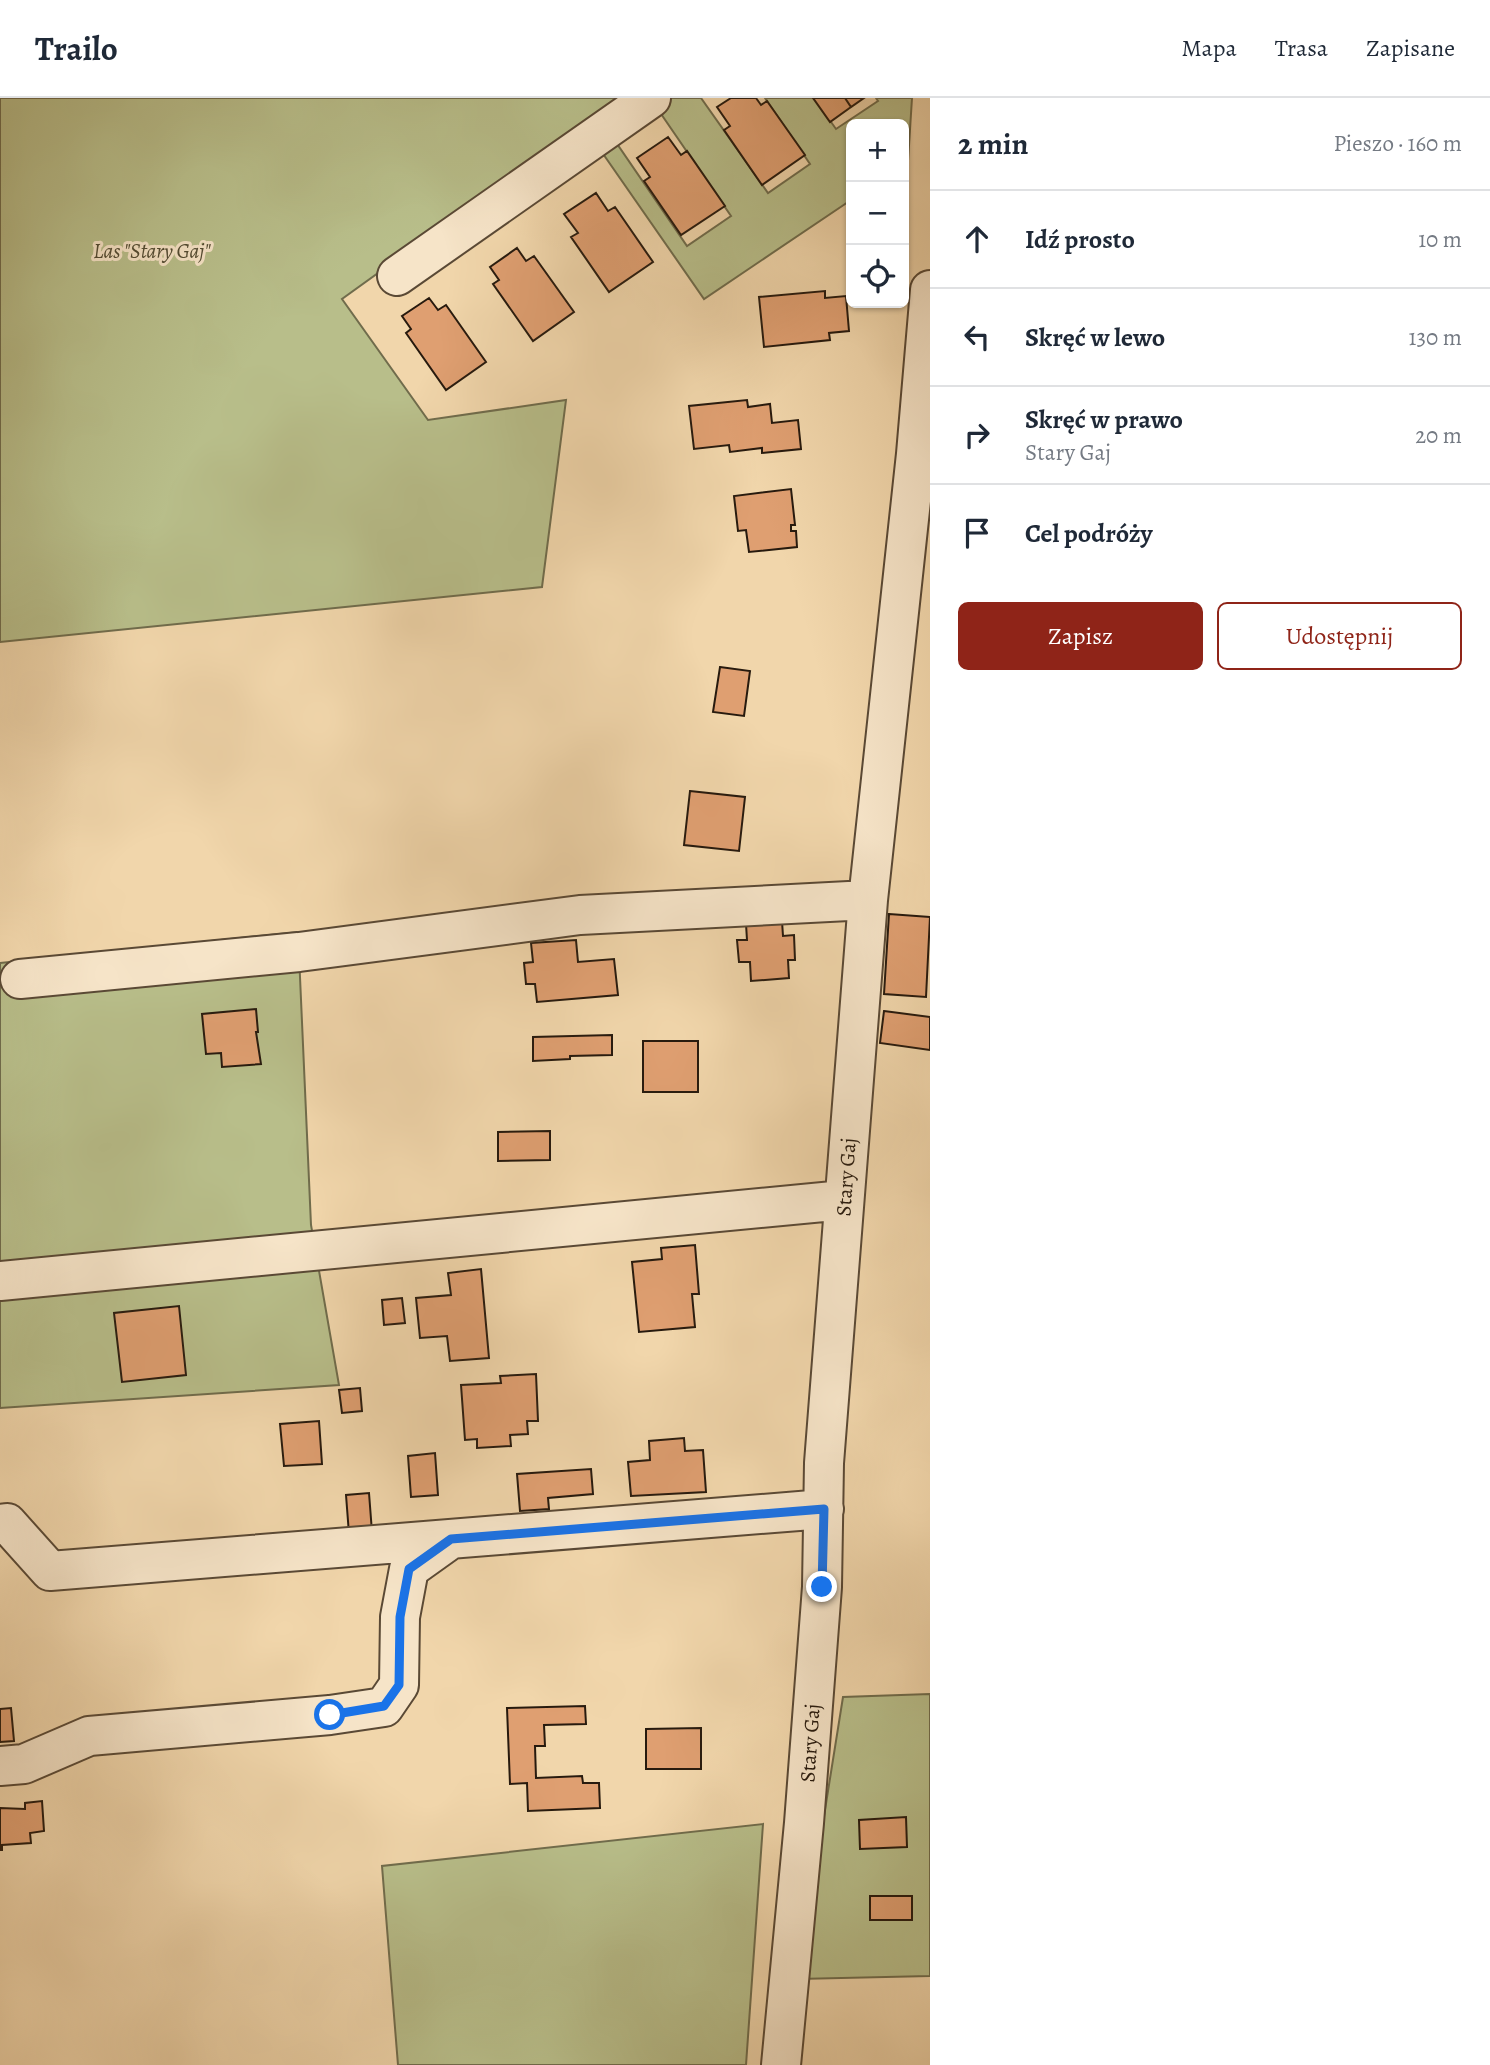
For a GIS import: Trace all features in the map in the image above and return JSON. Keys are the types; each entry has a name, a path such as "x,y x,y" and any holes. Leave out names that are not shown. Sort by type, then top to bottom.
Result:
{"street":[{"path":"397,276 651,98"},
{"name":"Stary Gaj","path":"781,2065 804,1823 822,1587 824,1464 868,900 916,454 930,290"},
{"path":"20,979 299,952 580,915 868,900"},
{"path":"0,1280 844,1200"},
{"path":"0,1524 7,1523 50,1571 824,1509"},
{"path":"0,1766 24,1764 89,1736 330,1715 384,1706 399,1685 400,1617 409,1569 451,1539"}],"green space":[{"name":"Las \"Stary Gaj\"","path":"0,98 621,98 342,299 428,420 566,400 542,587 0,642"},
{"path":"671,98 701,98 768,193 810,164 765,98 814,98 836,129 846,122 846,203 704,299 599,148 613,138 687,246 731,216 657,108"},
{"path":"876,98 912,98 909,145 909,119 851,119 878,101"},
{"path":"298,932 311,1225 339,1385 0,1408 0,963"},
{"path":"930,1694 930,1976 798,1979 843,1697"},
{"path":"763,1824 746,2065 398,2065 382,1866"}],"building":[{"path":"731,98 756,98 761,105 767,101 805,155 762,185 724,130 730,126 717,107"},
{"path":"813,98 845,98 851,107 830,122"},
{"path":"845,98 864,98 851,107"},
{"path":"668,137 681,155 687,151 725,206 681,235 644,181 650,177 637,158"},
{"path":"596,193 608,211 615,207 653,262 609,292 571,237 578,233 564,214"},
{"path":"517,248 526,261 534,256 574,312 533,341 493,284 499,280 490,267"},
{"path":"825,291 825,298 846,296 849,331 829,333 830,340 764,347 759,297"},
{"path":"429,298 438,310 446,305 486,362 446,390 406,333 411,329 402,316"},
{"path":"747,400 748,407 770,404 772,423 798,420 801,449 762,453 762,448 730,452 729,445 694,449 689,406"},
{"path":"791,489 795,525 791,525 791,531 796,531 797,547 749,552 746,530 738,531 734,496"},
{"path":"720,667 750,671 744,716 713,712"},
{"path":"690,791 745,797 739,851 684,845"},
{"path":"889,914 930,917 926,997 884,994"},
{"path":"782,921 783,936 794,935 795,960 788,960 789,978 751,981 750,962 739,962 737,940 747,940 746,924"},
{"path":"576,940 578,962 614,959 618,995 537,1002 535,984 526,984 524,963 533,962 531,943"},
{"path":"256,1009 261,1064 222,1067 221,1053 206,1054 202,1014"},
{"path":"884,1011 930,1017 930,1050 880,1043"},
{"path":"612,1035 612,1055 570,1056 570,1059 533,1061 533,1037"},
{"path":"643,1041 698,1041 698,1092 643,1092"},
{"path":"550,1131 550,1160 498,1161 498,1132"},
{"path":"695,1245 699,1294 692,1294 695,1327 639,1332 632,1262 662,1259 661,1248"},
{"path":"481,1269 489,1358 450,1361 447,1336 420,1338 416,1298 451,1295 448,1273"},
{"path":"402,1298 405,1323 384,1325 382,1300"},
{"path":"179,1306 186,1375 122,1382 114,1313"},
{"path":"536,1374 538,1421 527,1421 528,1434 510,1435 511,1446 477,1448 477,1439 465,1440 461,1385 501,1383 500,1376"},
{"path":"360,1388 362,1411 342,1413 339,1390"},
{"path":"319,1421 322,1464 284,1466 280,1424"},
{"path":"684,1438 685,1451 703,1450 706,1492 631,1496 628,1462 650,1460 649,1441"},
{"path":"435,1453 438,1495 411,1497 408,1456"},
{"path":"591,1469 593,1494 548,1498 549,1509 520,1511 517,1474"},
{"path":"369,1493 372,1532 349,1534 346,1495"},
{"path":"585,1706 586,1724 544,1725 545,1746 535,1746 536,1778 582,1776 583,1783 599,1783 600,1808 528,1811 527,1783 510,1784 507,1708"},
{"path":"11,1708 14,1741 0,1742 0,1709"},
{"path":"701,1728 701,1769 646,1769 646,1729"},
{"path":"42,1801 44,1831 30,1833 31,1843 2,1845 0,1850 0,1808 25,1809 25,1803"},
{"path":"906,1817 907,1847 860,1849 859,1820"},
{"path":"870,1896 912,1896 912,1920 870,1920"}],"route":[{"path":"330,1715 384,1706 399,1685 400,1617 409,1569 451,1539 824,1509 822,1587"}]}
